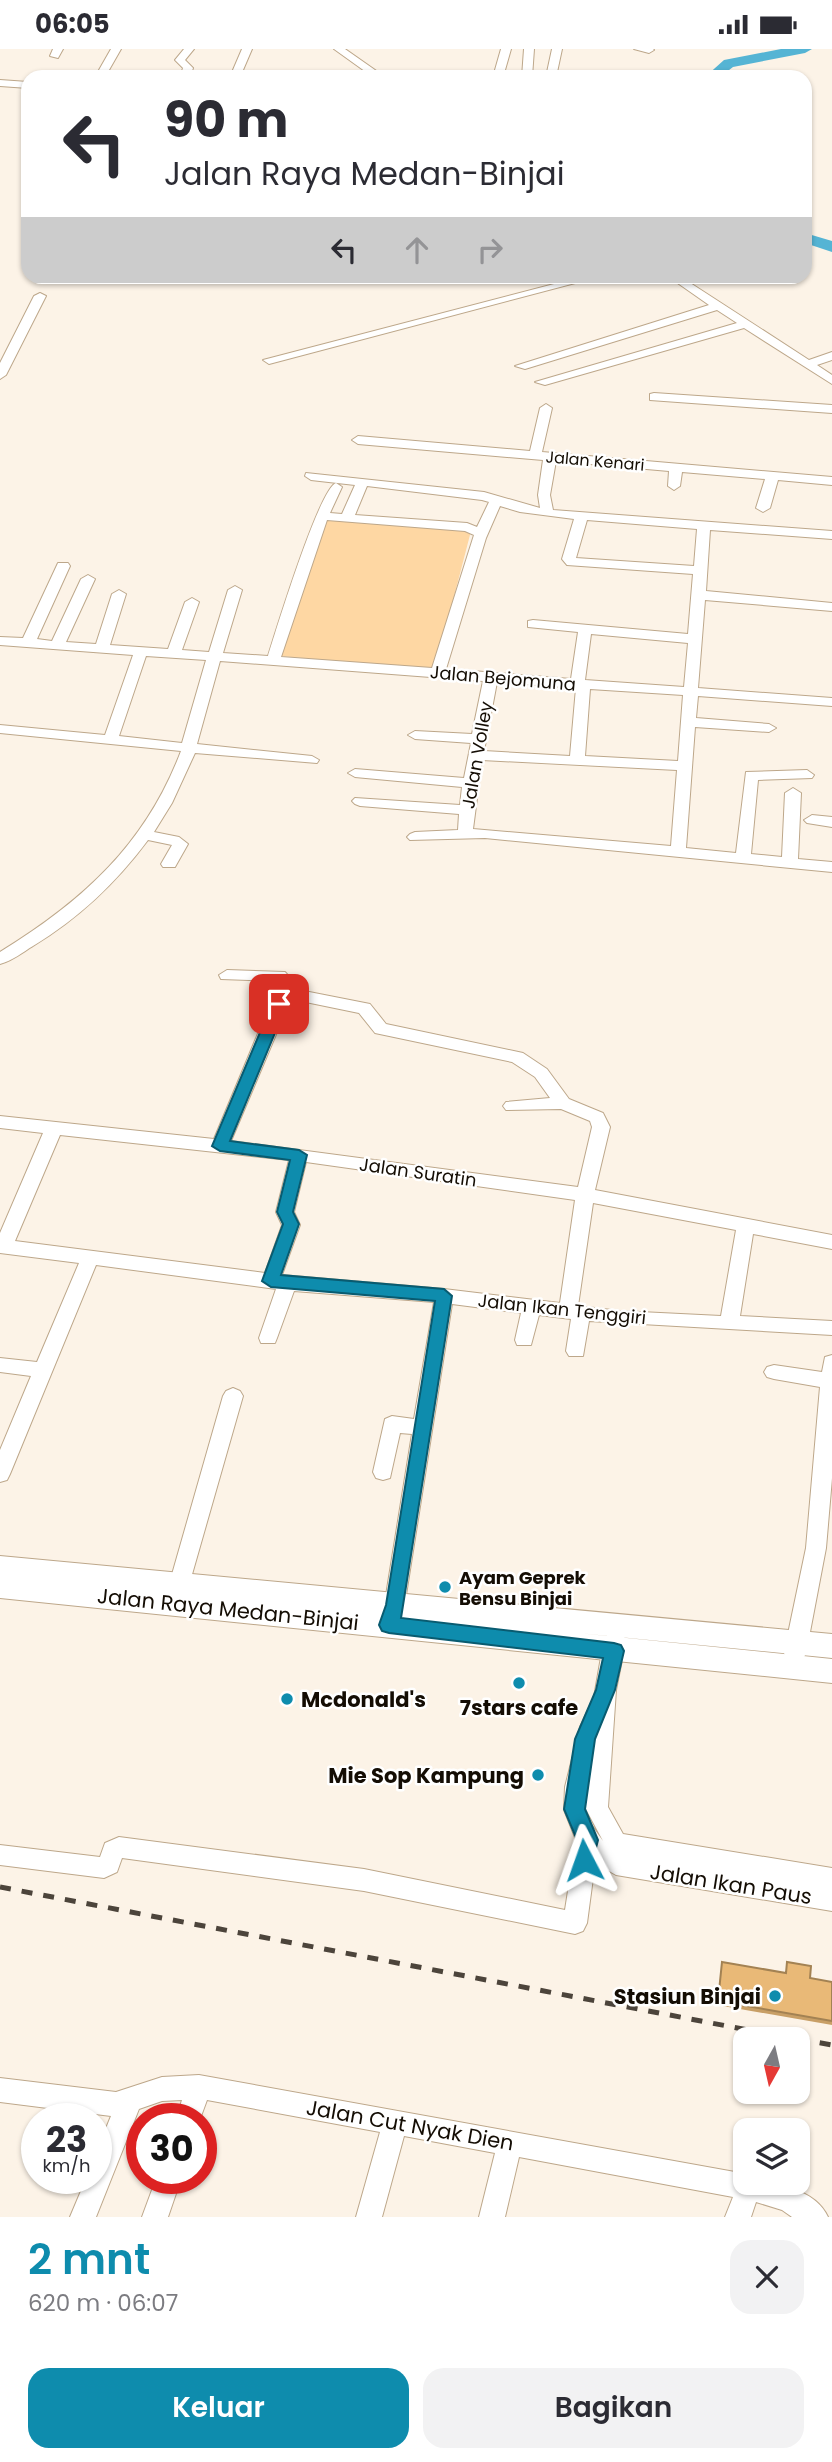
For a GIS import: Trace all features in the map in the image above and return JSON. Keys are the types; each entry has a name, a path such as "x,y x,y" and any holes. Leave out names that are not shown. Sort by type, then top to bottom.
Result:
{"main road":[{"name":"Jalan Raya Medan-Binjai","path":"0,1567 179,1585 392,1615 795,1655 832,1671"},
{"name":"Jalan Raya Medan-Binjai","path":"0,1587 392,1615"},
{"name":"Jalan Raya Medan-Binjai","path":"795,1655 832,1646"}],"street":[{"path":"104,70 116,49"},
{"path":"187,70 180,60 189,49"},
{"path":"238,70 247,49"},
{"path":"339,49 370,70"},
{"path":"500,70 506,49"},
{"path":"528,70 529,49"},
{"path":"552,70 557,49"},
{"path":"639,49 649,50"},
{"path":"0,83 21,84"},
{"path":"269,360 565,284"},
{"path":"685,284 832,380"},
{"path":"0,376 40,296"},
{"path":"521,366 718,306"},
{"path":"541,382 746,324"},
{"path":"807,364 832,356"},
{"path":"654,397 832,409"},
{"path":"535,456 546,408"},
{"name":"Jalan Kenari","path":"358,440 832,481"},
{"path":"547,513 544,495 550,457"},
{"path":"674,486 676,467"},
{"path":"311,476 484,496 547,513 832,535"},
{"path":"763,508 772,477"},
{"path":"347,518 363,482"},
{"path":"273,661 322,516 336,487"},
{"path":"438,673 481,533 496,500"},
{"path":"322,516 467,527 481,533"},
{"path":"581,516 569,559 572,562 702,571"},
{"path":"678,851 704,526"},
{"path":"28,643 63,566"},
{"path":"57,645 88,579"},
{"path":"0,959 71,914 93,894 161,813 190,749 192,727 235,590"},
{"path":"102,648 119,594"},
{"path":"699,595 832,607"},
{"path":"174,652 192,602"},
{"path":"533,624 695,639"},
{"path":"577,761 584,629"},
{"name":"Jalan Bejomuna","path":"0,641 832,702"},
{"path":"110,741 141,651"},
{"name":"Jalan Volley","path":"465,833 476,747 491,677"},
{"path":"689,722 769,728"},
{"path":"0,729 312,760"},
{"path":"415,735 476,747 577,761 684,767"},
{"path":"355,773 470,783"},
{"path":"743,857 751,775 807,775"},
{"path":"790,862 793,793"},
{"path":"360,801 467,810"},
{"path":"812,820 832,822"},
{"path":"415,838 465,833 832,867"},
{"path":"144,835 174,840 180,844 169,864"},
{"path":"220,1146 287,986 279,976 228,975"},
{"path":"286,993 364,1008 371,1013 377,1027 387,1031 517,1057 541,1073 563,1103"},
{"path":"512,1106 563,1103 590,1113 600,1121 585,1195 574,1313 576,1351"},
{"name":"Jalan Suratin","path":"0,1122 299,1155 585,1195 745,1228 832,1242"},
{"path":"1,1247 54,1128"},
{"path":"268,1338 291,1224 285,1212 299,1155"},
{"path":"729,1323 745,1228"},
{"name":"Jalan Ikan Tenggiri","path":"1,1247 279,1282 444,1296 531,1309 832,1328"},
{"path":"0,1474 90,1258"},
{"path":"392,1615 444,1296"},
{"path":"524,1339 531,1309"},
{"path":"0,1365 42,1370"},
{"path":"774,1372 830,1372 816,1548 795,1655"},
{"path":"179,1585 233,1396"},
{"path":"383,1472 392,1425 423,1428"},
{"name":"Jalan Ikan Paus","path":"615,1638 605,1690 597,1808 615,1841 629,1847 832,1879"},
{"name":"Jalan Ikan Paus","path":"605,1690 585,1739 575,1809 587,1840 600,1856 616,1865 832,1900"},
{"path":"0,1854 104,1868 109,1865 113,1850 118,1847 364,1880 575,1923 587,1840"},
{"path":"194,2103 199,2087"},
{"name":"Jalan Cut Nyak Dien","path":"0,2090 90,2103 116,2104 162,2089 199,2087 733,2184"},
{"path":"83,2217 130,2100"},
{"path":"369,2217 395,2123"},
{"path":"492,2217 510,2143"},
{"path":"155,2217 163,2194"},
{"path":"738,2217 746,2195"},
{"name":"Jalan Cut Nyak Dien","path":"774,2195 789,2200 815,2217"}],"shaded area":[{"path":"327,520 471,531 435,670 280,656"}],"building":[{"name":"Stasiun Binjai","path":"722,1962 786,1973 787,1962 811,1966 810,1978 832,1982 832,2021 718,2001"}],"waterway":[{"path":"718,70 729,63 805,49"},
{"path":"812,240 832,247"}],"railway":[{"path":"0,1887 733,2027"},
{"path":"810,2041 832,2045"}],"place":[{"name":"Ayam Geprek Bensu Binjai","path":"445,1587"},
{"name":"7stars cafe","path":"519,1683"},
{"name":"Mcdonald's","path":"287,1699"},
{"name":"Mie Sop Kampung","path":"538,1775"},
{"name":"Stasiun Binjai","path":"775,1996"}],"route":[{"path":"279,1004 220,1146 299,1155 285,1212 291,1224 271,1281 444,1296 396,1605 389,1625 614,1651 605,1690 585,1739 575,1809 587,1840 584,1860"}]}
